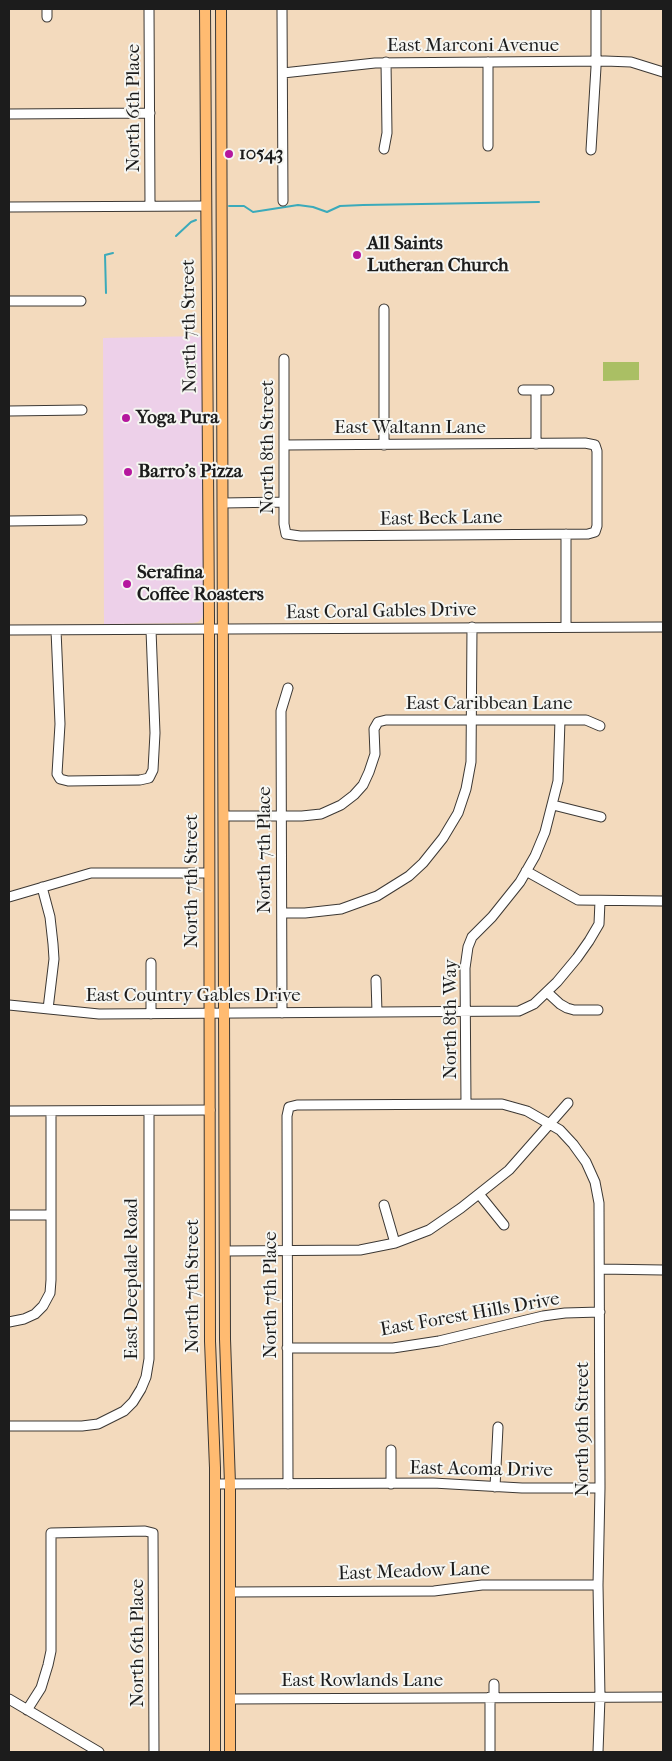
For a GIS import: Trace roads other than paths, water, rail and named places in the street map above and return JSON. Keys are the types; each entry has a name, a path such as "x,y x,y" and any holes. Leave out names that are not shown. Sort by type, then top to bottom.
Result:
{"main road":[{"name":"North 7th Street","path":"207,9 205,21 209,629 210,1342 215,1484 215,1752"},
{"name":"North 7th Street","path":"221,9 224,1251 230,1484 230,1752"},
{"path":"206,187 222,215 206,231"},
{"path":"215,1638 230,1638"}],"street":[{"name":"North 6th Place","path":"149,9 150,206"},
{"path":"282,9 283,201"},
{"path":"591,150 596,61 596,9"},
{"name":"East Marconi Avenue","path":"283,73 352,64 386,62 596,61 631,62 663,72"},
{"path":"384,149 387,133 386,62"},
{"path":"488,62 488,146"},
{"path":"9,114 150,113"},
{"path":"9,207 206,206"},
{"path":"9,301 81,301"},
{"path":"384,309 384,445"},
{"name":"North 8th Street","path":"284,359 284,524 286,534"},
{"path":"523,390 549,390"},
{"path":"536,390 536,444"},
{"path":"9,411 82,410"},
{"name":"East Waltann Lane","path":"284,445 585,443 595,445 597,451 597,526 595,532"},
{"path":"223,503 284,502"},
{"path":"9,521 82,520"},
{"name":"East Beck Lane","path":"286,534 310,536 588,534 595,532"},
{"path":"566,534 566,626"},
{"path":"282,913 323,912 341,909 363,902 396,885 422,863 439,844 453,823 466,789 471,762 472,627"},
{"name":"East Coral Gables Drive","path":"9,630 663,627"},
{"path":"56,630 60,724 57,774 60,779 68,781 140,780 149,778 153,770 155,733 151,630"},
{"name":"North 7th Place","path":"282,1013 281,711 288,688"},
{"name":"East Caribbean Lane","path":"282,817 321,814 341,805 354,795 363,785 370,772 375,754 374,729 378,722 386,720 586,720 600,726"},
{"name":"North 8th Way","path":"466,1104 465,968 468,948 472,937 506,900 526,871 535,856 545,832 553,805 559,770 560,720"},
{"path":"553,805 601,817"},
{"path":"224,816 282,817"},
{"path":"526,871 578,900 663,901"},
{"path":"9,897 91,873 209,873"},
{"path":"42,887 50,917 54,944 48,1009"},
{"path":"598,1010 586,1011 567,1008 547,992 577,958 596,930 600,914 600,901"},
{"path":"151,1014 152,963"},
{"path":"376,980 377,1012"},
{"name":"East Country Gables Drive","path":"9,1005 81,1013 151,1014 519,1011 534,1004 547,992"},
{"path":"224,1251 360,1250 395,1243 429,1230 509,1170 568,1103"},
{"name":"North 9th Street","path":"289,1107 297,1105 502,1104 527,1111 550,1123 560,1130 573,1144 586,1162 595,1182 599,1202 600,1488 598,1585 600,1698 598,1752"},
{"name":"North 7th Place","path":"288,1484 287,1116 289,1107"},
{"path":"9,1111 210,1110"},
{"path":"9,1322 24,1319 35,1314 43,1306 50,1294 51,1111"},
{"name":"East Deepdale Road","path":"9,1426 82,1426 98,1424 124,1411 141,1390 146,1377 149,1359 149,1111"},
{"path":"479,1194 504,1225"},
{"path":"384,1205 395,1243"},
{"path":"9,1215 51,1215"},
{"path":"600,1269 663,1270"},
{"name":"East Forest Hills Drive","path":"287,1348 393,1348 439,1340 543,1316 600,1312"},
{"path":"495,1487 498,1427"},
{"name":"East Acoma Drive","path":"391,1484 392,1450"},
{"name":"East Acoma Drive","path":"215,1484 443,1484 495,1487 600,1488"},
{"name":"North 6th Place","path":"27,1710 41,1688 51,1651 51,1533 153,1533 154,1752"},
{"name":"East Meadow Lane","path":"230,1592 434,1591 482,1585 598,1585"},
{"path":"490,1752 494,1684"},
{"name":"East Rowlands Lane","path":"230,1699 663,1698"},
{"path":"9,1699 99,1752"}],"waterway":[{"path":"229,206 244,206 253,212 298,205 313,207 327,212 340,206 539,202"},
{"path":"176,236 191,222 196,220"},
{"path":"106,293 105,255 113,253"}],"place":[{"name":"10543","path":"229,154"},
{"name":"All Saints Lutheran Church","path":"357,255"},
{"name":"Yoga Pura","path":"126,418"},
{"name":"Barro's Pizza","path":"128,472"},
{"name":"Serafina Coffee Roasters","path":"127,584"}]}
